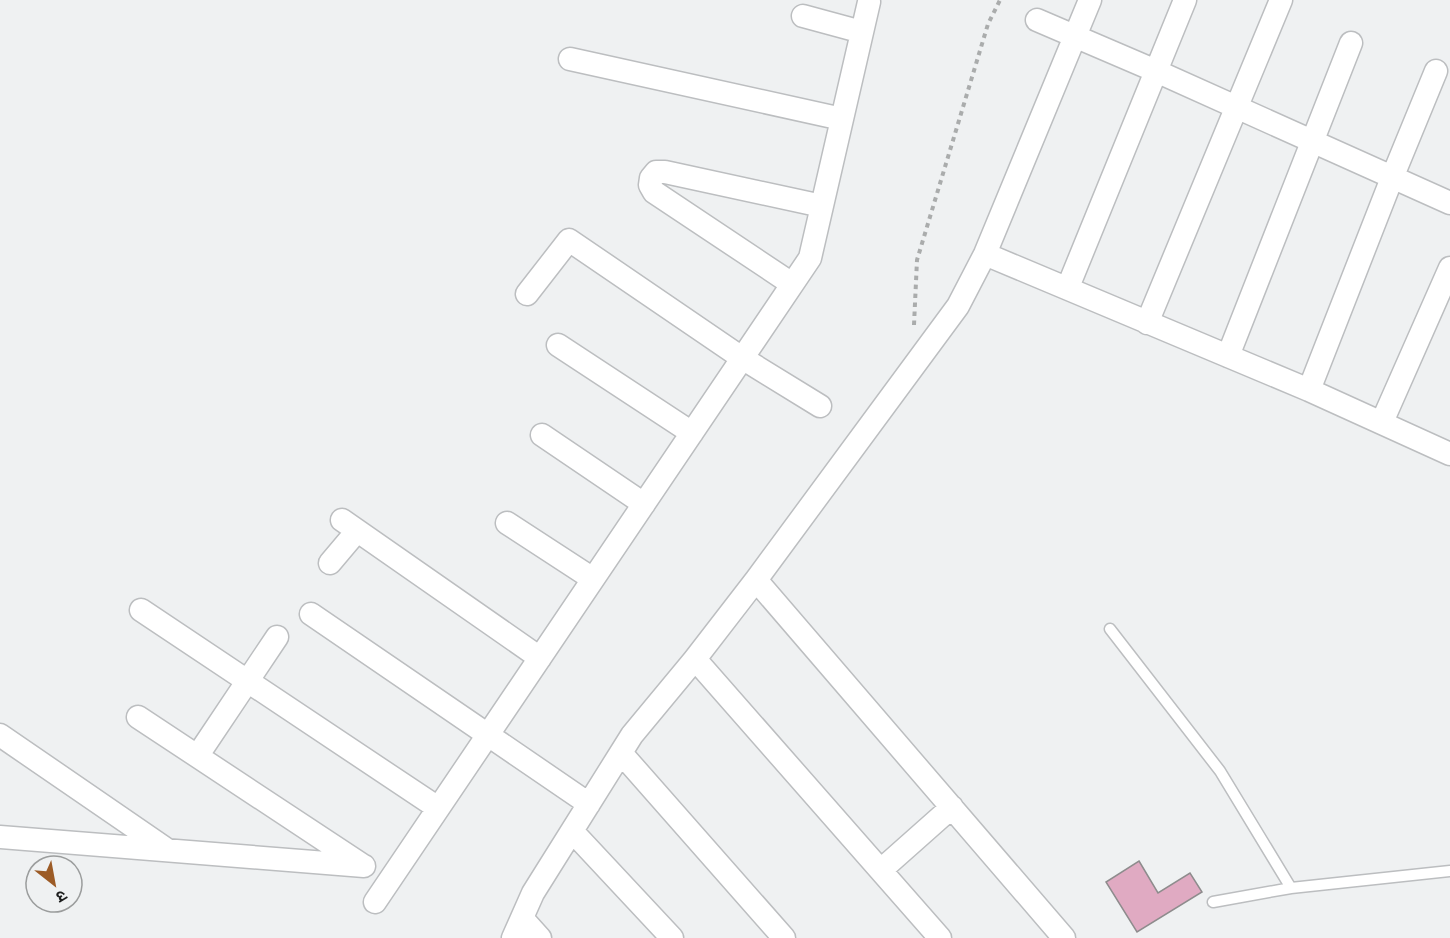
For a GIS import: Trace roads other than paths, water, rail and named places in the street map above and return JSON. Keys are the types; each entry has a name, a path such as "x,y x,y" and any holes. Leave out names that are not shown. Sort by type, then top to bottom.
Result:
{"street":[{"path":"540,938 517,928 533,893 632,735 756,580 958,306 985,254 1090,0"},
{"path":"1068,287 1185,0"},
{"path":"1147,323 1281,0"},
{"path":"375,902 810,258 869,2"},
{"path":"803,16 862,32"},
{"path":"1037,20 1450,203"},
{"path":"1228,356 1351,43"},
{"path":"570,59 842,119"},
{"path":"1309,390 1436,71"},
{"path":"792,284 654,192 650,185 651,178 656,172 665,172 822,206"},
{"path":"527,294 569,240 742,358 820,406"},
{"path":"985,254 1309,390 1450,454"},
{"path":"1382,422 1450,268"},
{"path":"558,345 692,432"},
{"path":"542,435 644,504"},
{"path":"507,523 593,579"},
{"path":"330,563 349,525 540,658"},
{"path":"756,580 1064,938"},
{"path":"141,610 438,808"},
{"path":"311,614 589,804"},
{"path":"198,755 277,637"},
{"path":"695,659 940,938"},
{"path":"138,717 388,882"},
{"path":"0,735 167,850"},
{"path":"621,753 784,938"},
{"path":"881,870 952,807"},
{"path":"572,831 672,938"},
{"path":"0,837 364,866"}],"lane":[{"path":"1110,629 1220,771 1291,888"},
{"path":"1213,903 1291,888 1450,871"}]}
